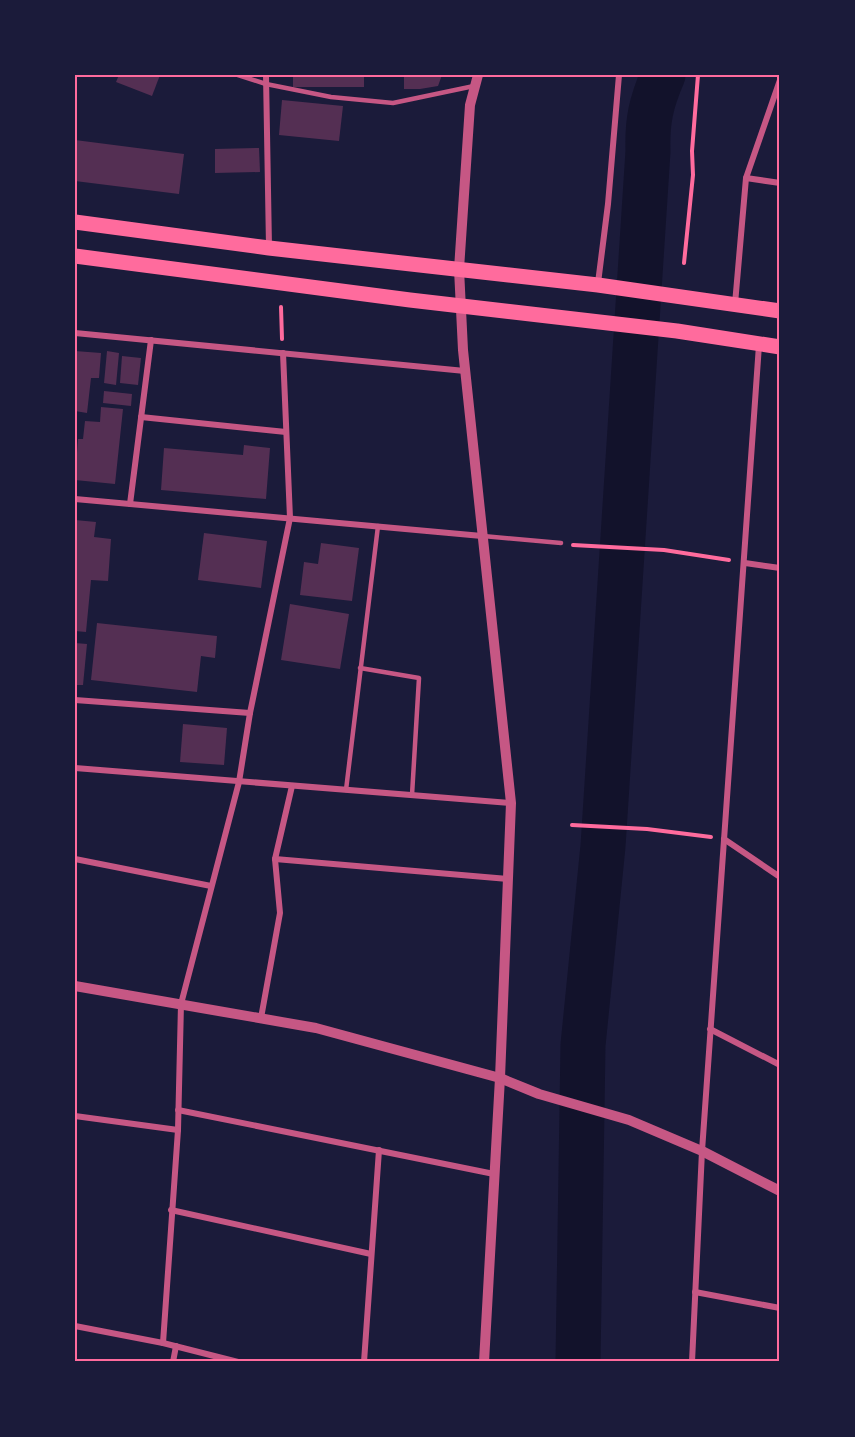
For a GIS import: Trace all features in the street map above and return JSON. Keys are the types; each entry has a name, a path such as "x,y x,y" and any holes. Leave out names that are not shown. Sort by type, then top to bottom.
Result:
{"main road":[{"path":"75,222 269,248 598,285 780,311"},
{"path":"75,256 462,307 677,331 780,346"}],"street":[{"path":"266,75 269,248"},
{"path":"598,285 620,75"},
{"path":"476,80 470,105 459,269 465,371 512,803 484,1362"},
{"path":"735,305 746,178 780,80"},
{"path":"746,178 780,183"},
{"path":"75,333 465,371"},
{"path":"130,504 151,340"},
{"path":"692,1362 702,1151 759,344"},
{"path":"163,1343 178,1130 181,1004 239,782 250,713 290,518 283,353"},
{"path":"141,417 286,432"},
{"path":"75,499 482,536"},
{"path":"745,563 780,568"},
{"path":"75,700 250,713"},
{"path":"75,768 512,803"},
{"path":"261,1018 280,913 275,859 292,786"},
{"path":"724,839 780,877"},
{"path":"75,859 212,886"},
{"path":"275,859 508,879"},
{"path":"75,986 316,1028 500,1078 539,1094 629,1120 702,1151 780,1191"},
{"path":"711,1029 780,1065"},
{"path":"178,1110 494,1174"},
{"path":"75,1116 178,1130"},
{"path":"364,1362 379,1150"},
{"path":"171,1210 371,1254"},
{"path":"695,1292 780,1308"},
{"path":"75,1326 163,1343 238,1362"},
{"path":"173,1362 176,1346"}],"lane":[{"path":"238,75 266,84 331,97 393,103 476,80"},
{"path":"346,790 378,526"},
{"path":"482,536 561,543"},
{"path":"360,668 419,678 412,795"}],"path":[{"path":"684,263 693,175 692,151 698,75"},
{"path":"281,307 283,353"},
{"path":"586,546 664,550 745,563"},
{"path":"572,825 647,829 724,839"}],"building":[{"path":"119,75 160,75 152,96 116,82"},
{"path":"293,75 364,75 364,87 293,87"},
{"path":"404,75 442,75 438,86 404,89"},
{"path":"282,100 343,106 339,141 279,135"},
{"path":"75,140 184,154 179,194 75,181"},
{"path":"259,148 260,172 215,173 215,149"},
{"path":"75,351 101,353 99,378 91,378 87,413 75,411"},
{"path":"107,351 119,353 116,385 104,383"},
{"path":"122,356 141,358 138,385 120,383"},
{"path":"104,391 132,394 131,406 103,403"},
{"path":"101,407 123,409 115,484 75,480 78,439 83,439 85,421 100,422"},
{"path":"244,445 270,448 266,499 161,490 164,448 243,455"},
{"path":"75,520 96,522 94,537 111,539 108,581 91,580 86,632 75,631"},
{"path":"204,533 267,541 261,588 198,580"},
{"path":"321,543 359,548 352,601 300,595 304,562 318,564"},
{"path":"290,604 349,614 340,669 281,660"},
{"path":"97,623 217,636 215,658 201,656 197,692 91,680"},
{"path":"75,643 87,644 83,685 75,685"},
{"path":"183,724 227,728 224,765 180,762"}],"waterway":[{"path":"578,1362 583,1045 603,846 648,130 655,94 663,75"}]}
